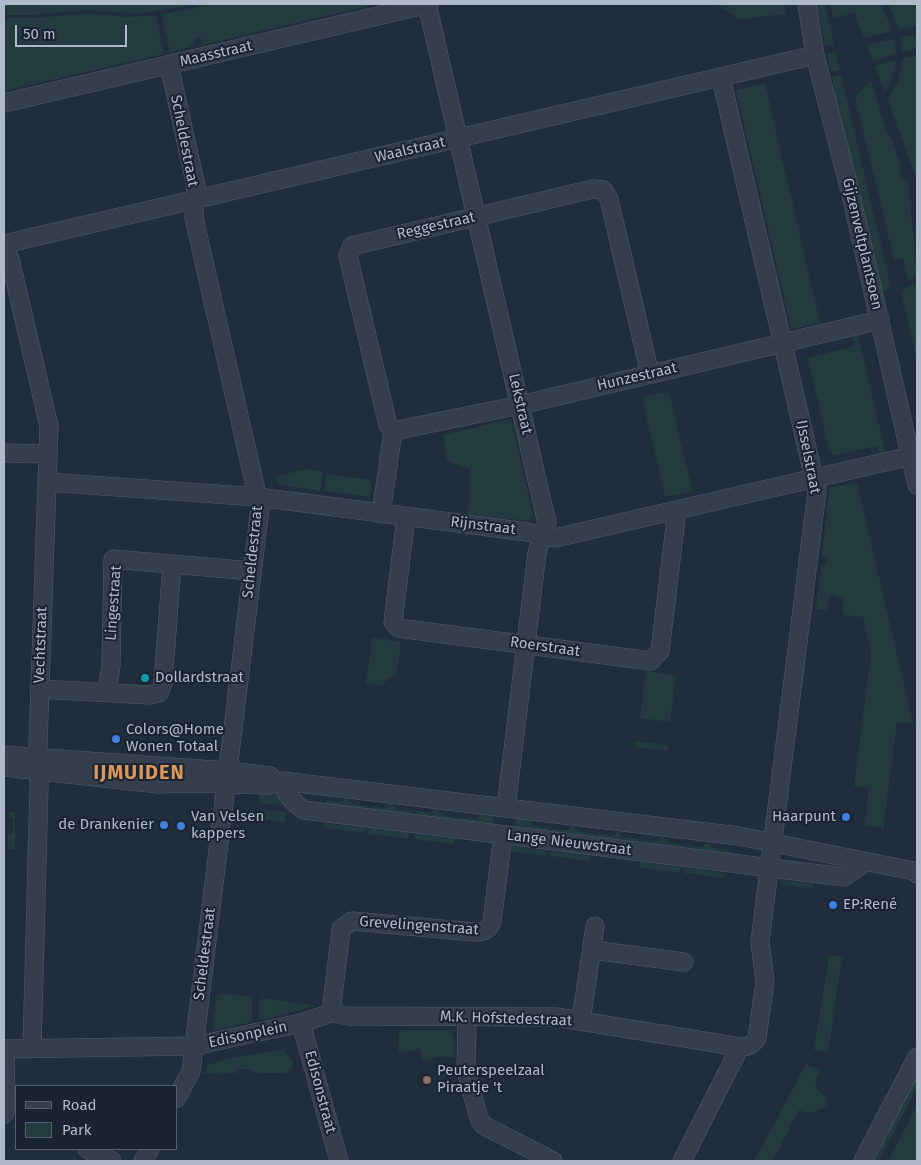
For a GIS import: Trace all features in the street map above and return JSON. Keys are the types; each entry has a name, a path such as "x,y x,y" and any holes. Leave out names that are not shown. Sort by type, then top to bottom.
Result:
{"street":[{"name":"Maasstraat","path":"4,103 428,4"},
{"name":"Lekstraat","path":"428,4 547,522 537,553 506,808"},
{"name":"Gijzenveltplantsoen","path":"807,4 815,54 850,191 917,485"},
{"name":"Waalstraat","path":"4,244 721,78 815,54"},
{"name":"Scheldestraat","path":"168,65 196,186 194,218 260,508 191,1071 178,1095"},
{"name":"IJsselstraat","path":"721,78 817,491 760,942 765,982 757,1038 748,1047 740,1048"},
{"name":"Reggestraat","path":"380,514 393,432 388,425 350,260 349,250 357,244 593,189 603,190 609,199 650,374"},
{"name":"Vechtstraat","path":"4,249 10,259 49,426 39,688 32,1048"},
{"name":"Hunzestraat","path":"393,432 880,320"},
{"path":"4,453 48,454"},
{"name":"Rijnstraat","path":"47,482 258,497 556,538 910,456"},
{"name":"Roerstraat","path":"406,517 393,622 398,628 644,660 655,658 660,651 676,510"},
{"name":"Lingestraat","path":"107,692 111,666 113,559 252,571"},
{"path":"39,688 154,695 162,689 172,564"},
{"name":"Lange Nieuwstraat","path":"4,755 38,764 158,784 227,777 268,785 279,781 506,808 774,843 916,871"},
{"name":"Lange Nieuwstraat","path":"4,767 38,764"},
{"name":"Lange Nieuwstraat","path":"279,781 296,805 304,810 844,877 866,862"},
{"name":"Grevelingenstraat","path":"331,1013 342,929 352,921 474,932 484,932 490,928 503,836"},
{"path":"581,1021 595,926"},
{"path":"592,950 684,962"},
{"name":"M.K. Hofstedestraat","path":"302,1023 331,1013 349,1016 556,1017 740,1048"},
{"path":"467,1017 466,1071 479,1118 483,1125 553,1161"},
{"name":"Edisonplein","path":"5,1049 194,1046 302,1023"},
{"name":"Edisonstraat","path":"302,1023 339,1161"},
{"path":"682,1161 740,1048"},
{"path":"5,1049 9,1112"},
{"path":"863,1161 917,1057"},
{"path":"89,1150 112,1161"},
{"path":"143,1161 149,1150"}],"green space":[{"path":"4,4 200,4 136,14 87,10 32,15 4,15"},
{"path":"205,4 377,4 202,45 200,37 194,39 195,44 191,45 191,47 170,52 161,14 193,9"},
{"path":"716,4 785,4 786,14 740,19"},
{"path":"817,4 825,4 834,45 825,47"},
{"path":"830,4 881,4 893,31 864,38 855,13 833,18"},
{"path":"888,4 917,4 917,25 899,30"},
{"path":"89,13 127,17 156,15 164,54 4,91 4,18 36,18"},
{"path":"917,34 917,48 902,52 901,37"},
{"path":"895,39 896,54 873,61 867,45"},
{"path":"836,52 840,70 831,72 827,55"},
{"path":"917,55 917,172 914,172 888,101 897,83 903,58"},
{"path":"896,60 892,78 885,93 875,66"},
{"path":"841,75 891,288 880,292 837,106 832,77"},
{"path":"871,80 888,135 890,134 901,167 899,168 902,179 908,178 917,276 908,280 903,258 894,260 855,97"},
{"path":"765,83 820,323 791,329 736,90"},
{"path":"917,282 917,362 901,291"},
{"path":"858,334 886,455 880,456 877,446 833,456 831,450 829,451 808,358 854,346 853,336"},
{"path":"669,392 693,492 665,497 642,397"},
{"path":"509,419 512,422 533,514 533,517 528,521 468,514 470,469 447,461 443,435"},
{"path":"306,469 323,471 320,491 278,484 276,476"},
{"path":"326,474 372,480 370,497 324,491"},
{"path":"857,482 913,723 897,722 883,832 880,827 865,826 869,788 854,786 871,654 863,617 842,615 843,599 830,595 826,611 816,609 821,564 826,564 827,557 822,556 829,488"},
{"path":"372,638 401,642 397,675 388,678 382,686 366,684"},
{"path":"646,671 676,675 670,722 640,718"},
{"path":"635,741 668,745 668,751 635,747"},
{"path":"260,790 276,794 287,806 258,803"},
{"path":"347,797 352,804 369,806 367,814 325,808 326,800 342,802"},
{"path":"391,802 397,809 413,811 412,819 370,814 371,806 387,808"},
{"path":"436,808 442,815 458,817 457,825 415,819 416,811 431,813"},
{"path":"258,809 286,812 285,823 257,819"},
{"path":"9,812 15,812 15,849 8,849 8,834 12,834 13,818 9,818"},
{"path":"482,813 494,814 492,829 460,825 460,817 476,819"},
{"path":"516,817 529,819 534,826 550,828 549,836 514,832"},
{"path":"324,823 365,828 364,833 324,828"},
{"path":"573,825 579,831 595,834 594,842 551,837 552,829 568,830"},
{"path":"369,828 409,833 409,839 368,834"},
{"path":"618,831 623,837 639,839 639,848 596,842 597,834 613,836"},
{"path":"414,834 454,839 454,844 413,839"},
{"path":"663,836 668,843 684,845 683,853 641,848 642,840 658,841"},
{"path":"707,842 713,848 729,850 728,858 686,853 687,845 702,847"},
{"path":"512,846 546,851 545,856 512,852"},
{"path":"551,851 591,856 590,861 550,856"},
{"path":"640,862 680,867 680,873 640,868"},
{"path":"685,868 725,873 725,878 684,873"},
{"path":"781,880 814,884 813,889 781,885"},
{"path":"829,955 842,957 828,1053 814,1050"},
{"path":"220,993 252,997 252,1022 212,1031 216,997"},
{"path":"262,998 315,1006 262,1020 259,1018 259,1001"},
{"path":"399,1030 451,1031 454,1036 454,1057 437,1057 423,1061 420,1049 398,1054"},
{"path":"283,1049 294,1064 287,1073 258,1073 252,1069 237,1069 237,1073 204,1074 208,1065 223,1060"},
{"path":"806,1064 820,1070 815,1085 820,1093 826,1096 827,1105 814,1112 799,1110 773,1161 754,1161"},
{"path":"917,1073 917,1088 879,1161 872,1161"},
{"path":"917,1105 917,1161 888,1161"}],"place":[{"name":"Dollardstraat","path":"145,678"},
{"name":"Colors@Home Wonen Totaal","path":"116,739"},
{"name":"Haarpunt","path":"846,817"},
{"name":"de Drankenier","path":"164,825"},
{"name":"Van Velsen kappers","path":"181,826"},
{"name":"EP:René","path":"833,905"},
{"name":"Peuterspeelzaal Piraatje 't","path":"427,1080"}],"district":[{"name":"IJMUIDEN","path":"139,773"}]}
